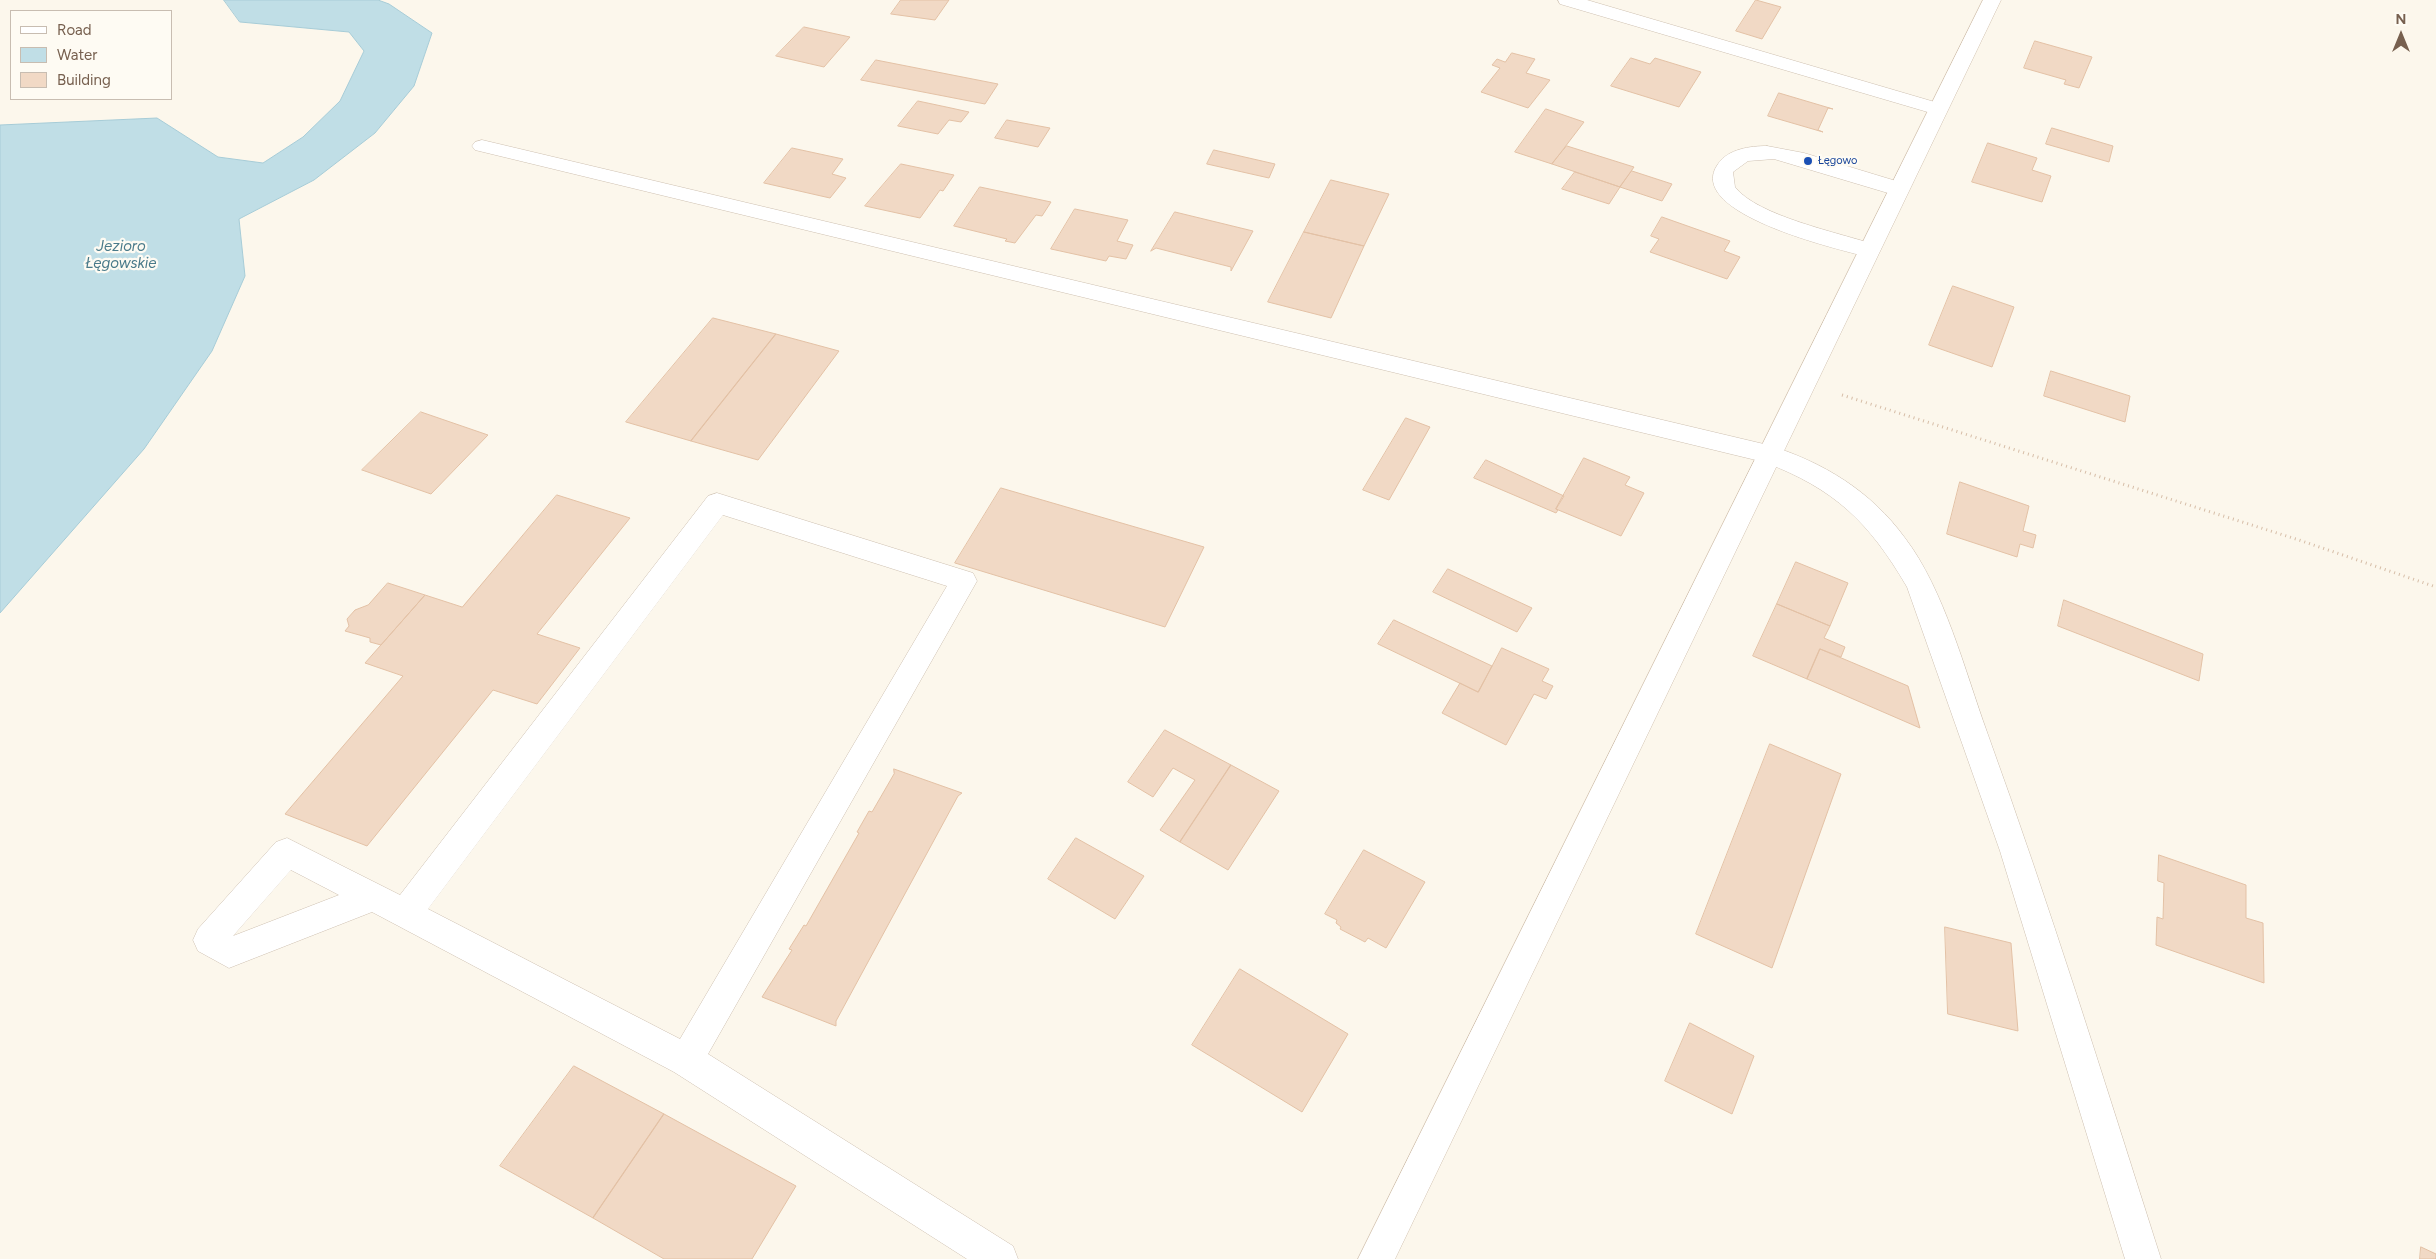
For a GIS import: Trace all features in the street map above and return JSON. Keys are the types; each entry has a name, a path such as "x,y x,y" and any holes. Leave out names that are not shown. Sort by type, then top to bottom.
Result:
{"street":[{"path":"1567,0 1938,109"},
{"path":"1376,1259 1768,454 1992,0"},
{"path":"482,146 1768,454 1806,468 1858,502 1896,545 1920,584 2015,851 2143,1259"},
{"path":"1868,250 1749,210 1730,196 1722,182 1722,172 1728,163 1740,156 1760,152 1789,155 1898,189"},
{"path":"405,914 717,503 964,581 686,1060"},
{"path":"374,897 229,954 208,940 287,852 374,897 405,914 686,1060 1000,1259"}],"path":[{"path":"1804,383 2299,540 2436,587"}],"water":[{"name":"Jezioro Łęgowskie","path":"224,0 378,0 389,4 432,33 414,86 375,133 314,180 239,219 245,276 212,351 144,449 0,613 0,125 157,118 218,157 263,163 303,137 340,101 364,51 349,32 240,22"}],"building":[{"path":"901,0 949,0 935,20 891,14"},
{"path":"1756,0 1781,7 1762,39 1736,31"},
{"path":"804,27 850,37 824,67 776,56"},
{"path":"2035,41 2092,57 2079,88 2064,84 2066,80 2024,68"},
{"path":"1512,53 1535,59 1526,73 1550,80 1528,108 1481,92 1500,68 1492,65 1497,59 1505,62"},
{"path":"1631,58 1650,64 1655,58 1701,72 1679,107 1611,86"},
{"path":"876,60 998,84 985,104 861,80"},
{"path":"1779,93 1833,109 1828,108 1818,130 1823,132 1768,116"},
{"path":"918,101 969,112 961,122 949,120 938,134 898,126"},
{"path":"1546,109 1584,122 1552,164 1515,152"},
{"path":"1007,120 1050,128 1038,147 995,138"},
{"path":"2052,128 2113,146 2109,162 2046,144"},
{"path":"1988,143 2037,158 2032,170 2051,176 2042,202 1972,182"},
{"path":"1567,146 1634,167 1620,187 1552,164"},
{"path":"792,148 843,159 832,174 846,178 830,198 764,183"},
{"path":"1214,150 1275,164 1269,178 1207,164"},
{"path":"901,164 954,175 943,191 940,190 920,218 865,206"},
{"path":"1632,171 1672,184 1662,201 1620,187"},
{"path":"1575,172 1620,187 1609,204 1562,189"},
{"path":"1331,180 1389,194 1364,246 1304,232"},
{"path":"980,187 1051,202 1042,216 1036,215 1015,243 1005,241 1007,239 954,226"},
{"path":"1075,209 1128,220 1117,241 1133,245 1126,259 1109,256 1106,261 1051,249"},
{"path":"1175,212 1253,231 1231,271 1231,267 1156,248 1151,251"},
{"path":"1662,217 1730,241 1724,251 1740,257 1727,279 1650,252 1659,239 1651,236"},
{"path":"1304,232 1364,246 1331,318 1268,302"},
{"path":"1953,286 2014,307 1992,367 1929,345"},
{"path":"713,318 776,334 691,441 626,422"},
{"path":"776,334 839,351 758,460 691,441"},
{"path":"2051,371 2130,396 2125,422 2044,396"},
{"path":"421,412 488,435 431,494 362,470"},
{"path":"1406,418 1430,427 1389,500 1363,490"},
{"path":"1584,458 1630,477 1625,485 1644,493 1621,536 1556,509"},
{"path":"1486,460 1564,496 1556,509 1558,510 1556,513 1474,478"},
{"path":"1960,482 2029,506 2023,531 2036,535 2033,548 2020,544 2017,557 1947,534"},
{"path":"1001,488 1204,547 1165,627 955,563"},
{"path":"557,495 630,518 537,634 580,648 537,704 493,690 367,846 285,814 403,676 365,663 425,595 462,607"},
{"path":"1796,562 1848,583 1830,626 1777,604"},
{"path":"1448,569 1532,608 1517,632 1433,592"},
{"path":"388,583 425,595 381,645 370,642 370,638 345,631 349,626 347,619 355,610 368,605"},
{"path":"2064,600 2203,654 2199,681 2058,626"},
{"path":"1777,604 1830,626 1824,638 1845,647 1841,657 1820,649 1807,679 1753,656"},
{"path":"1394,620 1492,666 1478,692 1378,644"},
{"path":"1502,648 1549,669 1542,681 1553,686 1546,699 1534,694 1506,745 1442,713 1460,683 1478,692"},
{"path":"1820,649 1908,686 1920,728 1807,679"},
{"path":"1165,730 1231,765 1180,842 1160,830 1195,780 1173,768 1153,797 1128,782"},
{"path":"1770,744 1841,774 1772,968 1696,934"},
{"path":"1231,765 1279,791 1228,870 1180,842"},
{"path":"894,769 962,793 958,796 836,1021 836,1026 762,997 792,950 789,949 804,925 806,926 859,833 857,832 869,811 872,812 894,774"},
{"path":"1076,838 1144,876 1115,919 1048,879"},
{"path":"1364,850 1425,882 1386,948 1368,938 1365,942 1340,929 1341,927 1336,923 1337,920 1325,914"},
{"path":"2159,855 2246,885 2246,918 2263,923 2264,983 2156,945 2157,917 2163,919 2164,883 2158,881"},
{"path":"1945,927 2011,943 2018,1031 1948,1014"},
{"path":"1240,969 1348,1034 1302,1112 1192,1045"},
{"path":"1690,1023 1754,1056 1732,1114 1665,1081"},
{"path":"574,1066 664,1114 593,1218 500,1166"},
{"path":"664,1114 796,1186 752,1259 664,1259 593,1218"},
{"path":"2421,1247 2436,1254 2436,1259 2420,1259"}],"place":[{"name":"Łęgowo","path":"1808,161"}]}
